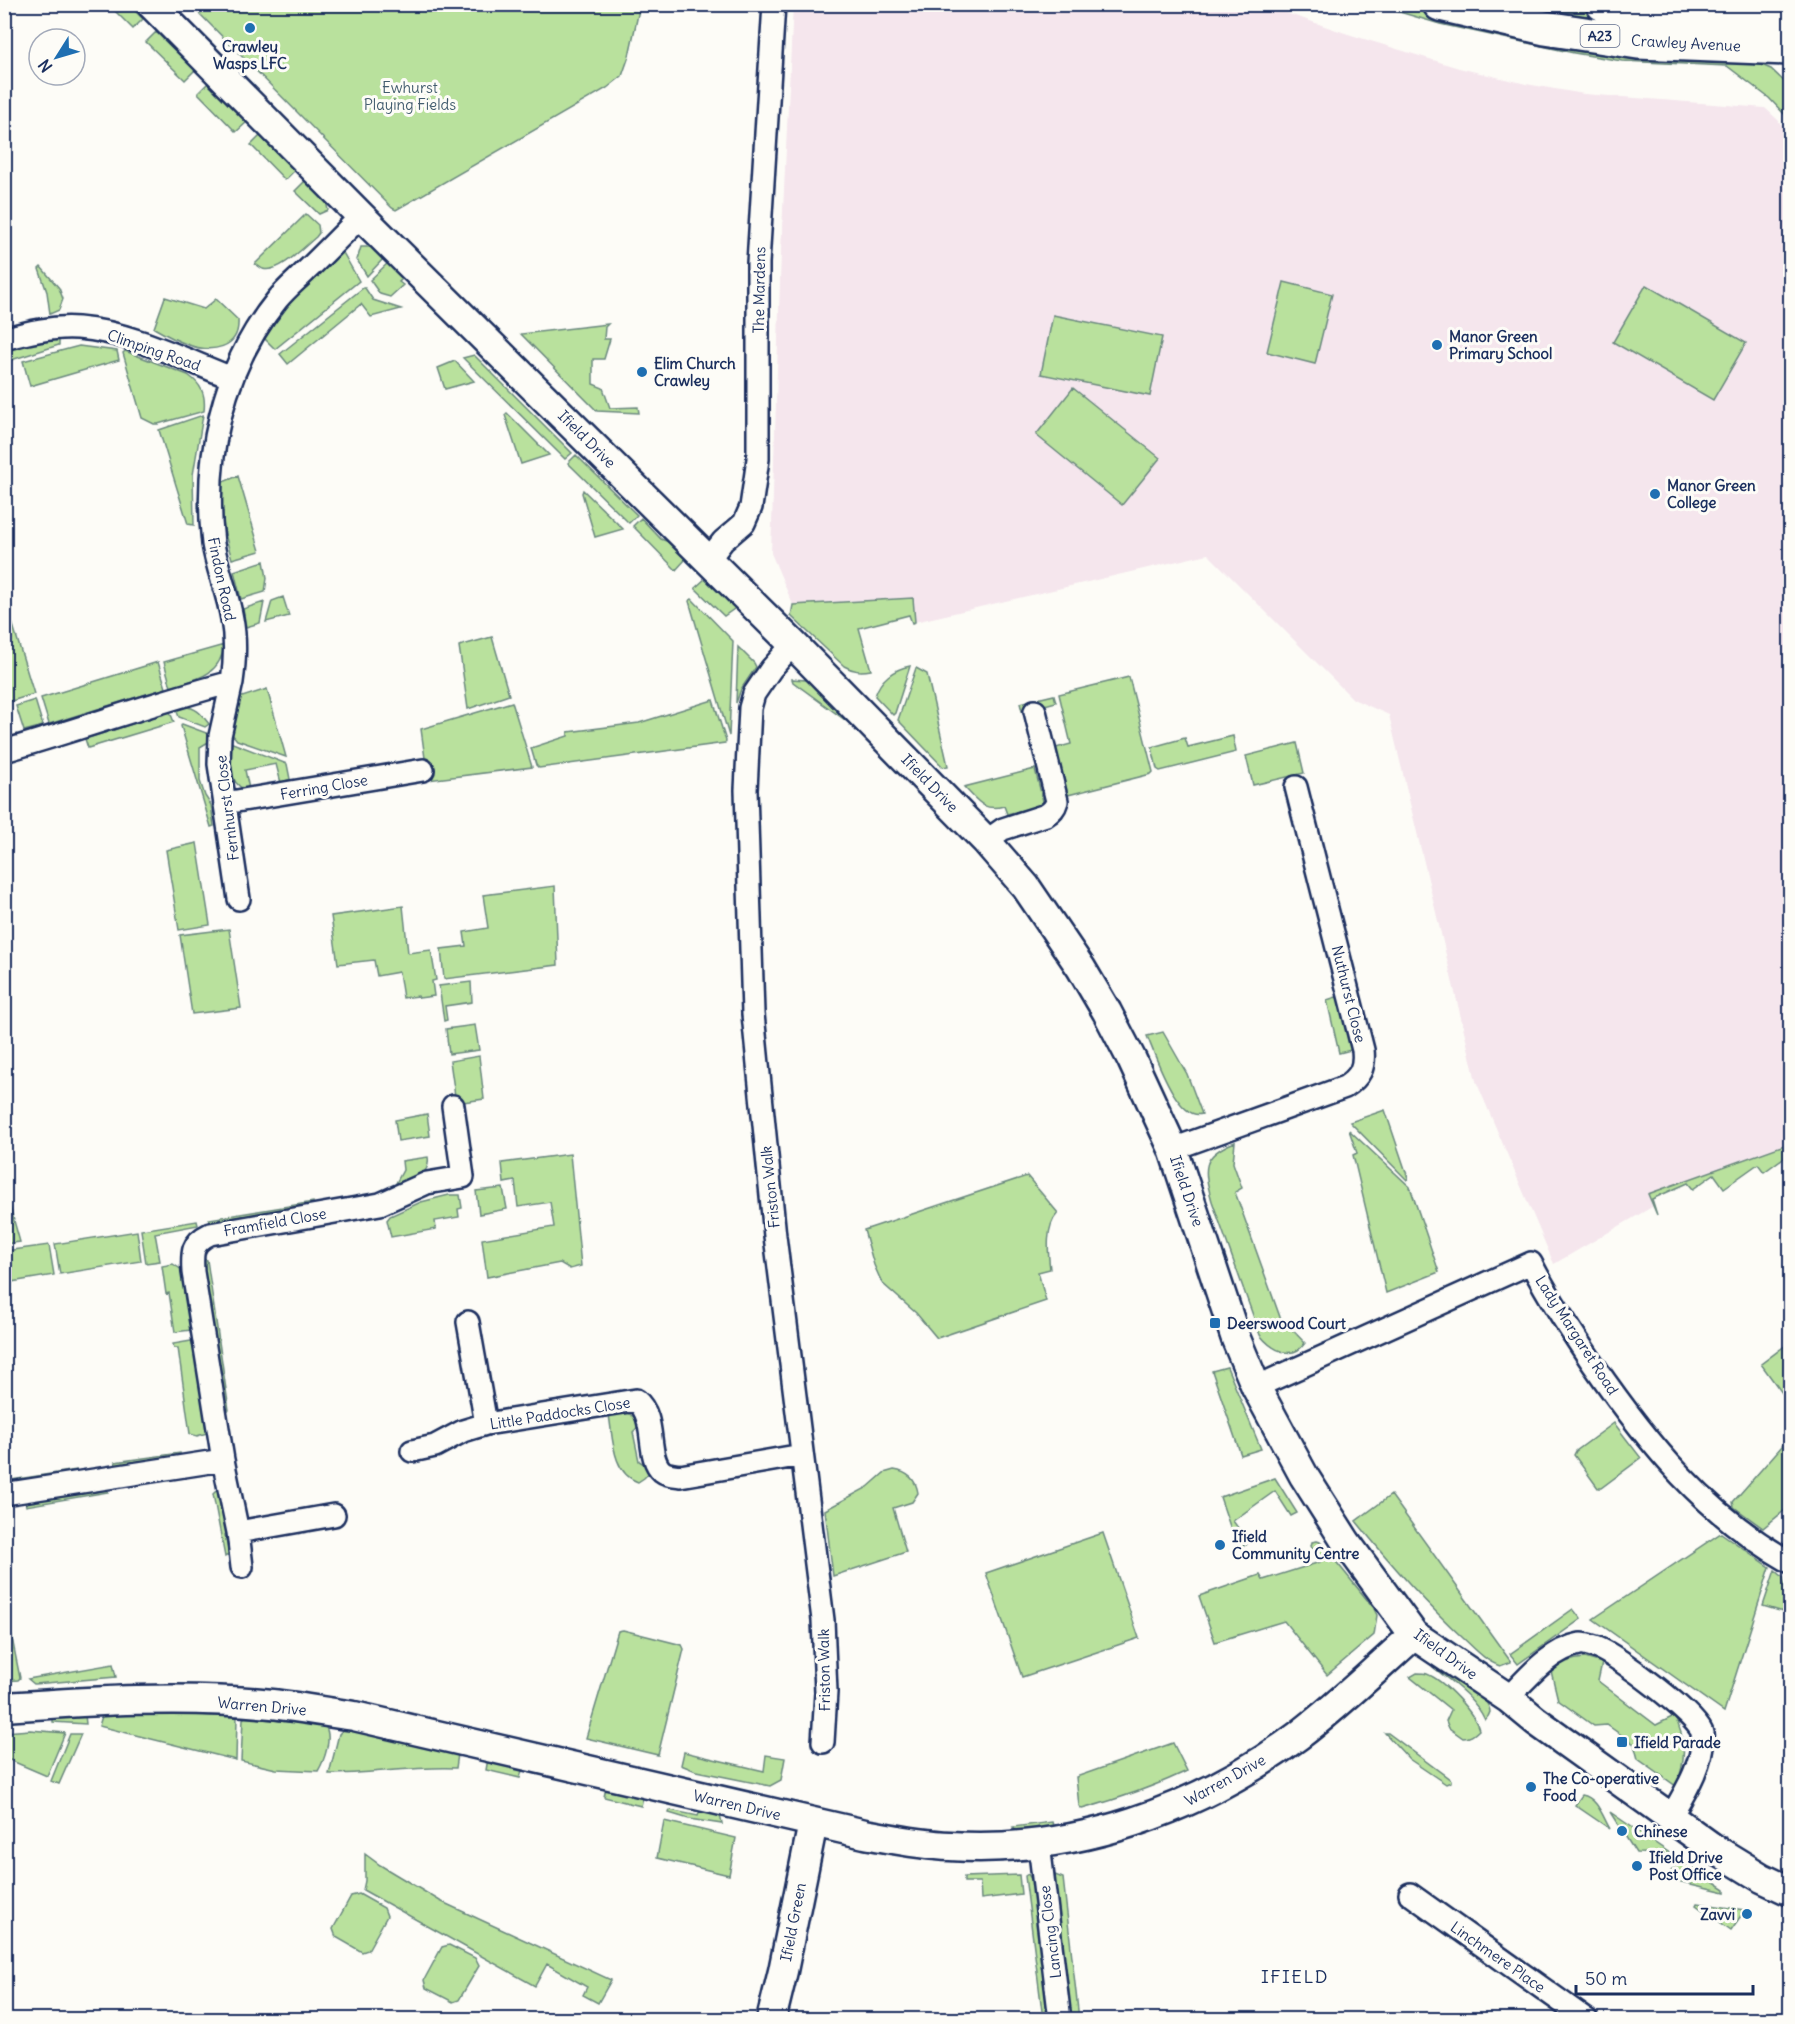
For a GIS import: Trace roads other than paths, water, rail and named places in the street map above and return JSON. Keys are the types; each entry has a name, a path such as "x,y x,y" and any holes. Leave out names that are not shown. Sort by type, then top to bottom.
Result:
{"main road":[{"name":"Crawley Avenue","path":"1440,4 1545,28 1638,42 1782,52"},
{"path":"1603,4 1664,16 1791,22"}],"street":[{"name":"Ifield Drive","path":"150,4 709,559 986,840 1026,887 1081,968 1132,1060 1173,1149 1236,1339 1256,1388 1280,1436 1328,1515 1414,1635 1508,1698 1536,1721 1723,1854 1762,1878 1791,1891"},
{"name":"The Mardens","path":"709,559 723,541 744,523 751,507 758,459 758,263 774,4"},
{"name":"Findon Road","path":"232,682 234,654 232,618 214,548 210,517 214,442 222,406 232,378 263,320 278,299 361,216"},
{"name":"Climping Road","path":"4,339 51,328 78,328 149,345 232,378"},
{"name":"Friston Walk","path":"793,644 771,669 754,694 750,708 746,790 753,1014 774,1226 826,1655 823,1742"},
{"path":"4,751 84,728 170,698 232,682"},
{"name":"Fernhurst Close","path":"232,682 220,736 219,764 238,899"},
{"path":"986,840 1003,829 1046,815 1056,806 1057,801 1035,711"},
{"name":"Ferring Close","path":"225,803 423,770"},
{"name":"Nuthurst Close","path":"1173,1149 1345,1087 1362,1072 1365,1061 1363,1050 1296,787"},
{"name":"Framfield Close","path":"242,1567 194,1272 192,1258 194,1247 200,1238 210,1234 380,1204 426,1183 463,1177 453,1106"},
{"name":"Lady Margaret Road","path":"1256,1388 1532,1263 1562,1317 1642,1431 1675,1469 1720,1514 1758,1544 1791,1562"},
{"path":"468,1322 486,1424"},
{"name":"Little Paddocks Close","path":"412,1451 435,1446 463,1431 486,1424 636,1400 643,1405 647,1414 658,1466 668,1474 680,1476 802,1455"},
{"path":"4,1494 223,1460"},
{"path":"238,1532 334,1515"},
{"name":"Warren Drive","path":"4,1707 187,1700 292,1707 354,1716 865,1834 951,1846 1039,1844 1081,1837 1119,1827 1184,1803 1225,1783 1298,1736 1414,1635"},
{"path":"1508,1698 1541,1665 1564,1650 1583,1644 1599,1648 1644,1678 1688,1713 1698,1723 1702,1732 1694,1774 1670,1818"},
{"name":"Ifield Green","path":"771,2019 786,1960 813,1823"},
{"name":"Lancing Close","path":"1039,1844 1060,2019"},
{"name":"Linchmere Place","path":"1410,1894 1587,2019"}],"place":[{"name":"Crawley Wasps LFC","path":"250,28"},
{"name":"Manor Green Primary School","path":"1437,345"},
{"name":"Elim Church Crawley","path":"642,372"},
{"name":"Manor Green College","path":"1655,494"},
{"name":"Deerswood Court","path":"1215,1323"},
{"name":"Ifield Community Centre","path":"1220,1545"},
{"name":"Ifield Parade","path":"1622,1742"},
{"name":"The Co-operative Food","path":"1531,1787"},
{"name":"Chinese","path":"1622,1831"},
{"name":"Ifield Drive Post Office","path":"1637,1866"},
{"name":"Zavvi","path":"1747,1914"}],"district":[{"name":"IFIELD","path":"1295,1976"}],"park label":[{"name":"Ewhurst Playing Fields","path":"410,96"}]}
